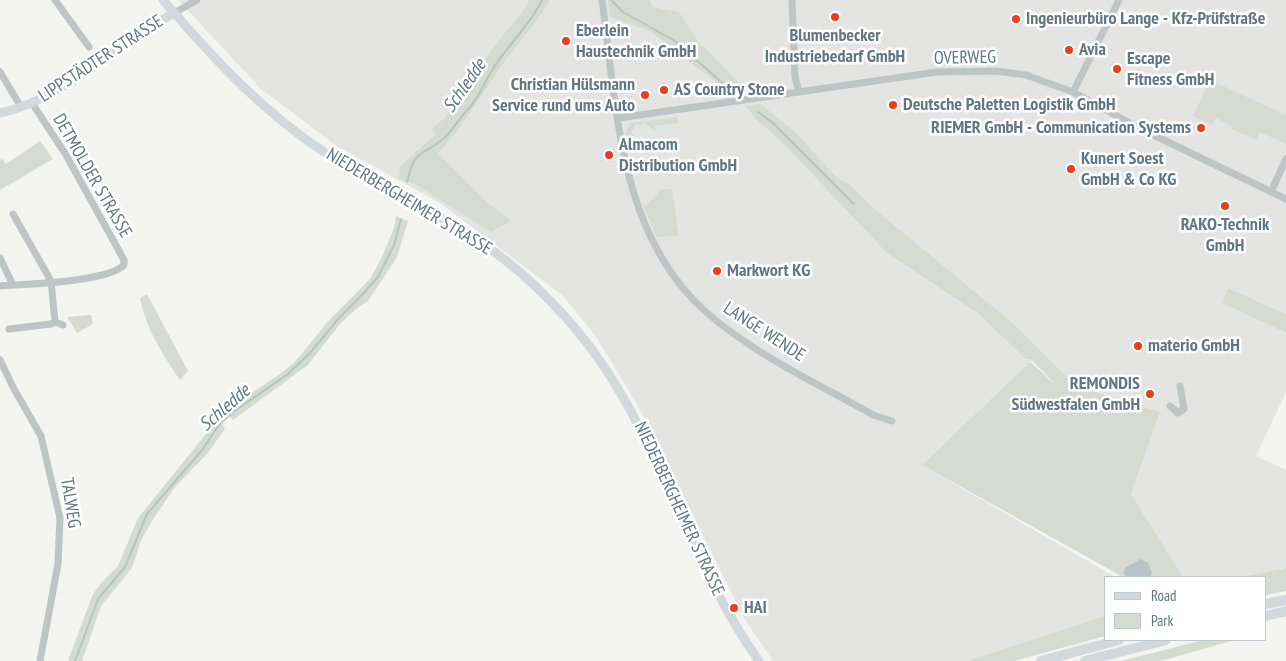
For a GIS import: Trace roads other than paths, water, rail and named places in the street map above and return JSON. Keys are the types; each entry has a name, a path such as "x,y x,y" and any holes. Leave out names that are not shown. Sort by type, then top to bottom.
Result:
{"highway":[{"path":"1266,604 1286,600"},
{"path":"1266,616 1286,611"},
{"path":"1041,661 1115,641"},
{"path":"1085,661 1162,641"}],"main road":[{"name":"NIEDERBERGHEIMER STRASSE","path":"163,0 233,79 284,124 331,157 455,225 488,247 533,283 578,331 605,366 632,409 719,595 760,661"},
{"name":"LIPPSTÄDTER STRASSE","path":"0,113 32,103 59,88 174,13"}],"street":[{"path":"55,0 89,47"},
{"path":"174,13 197,0"},
{"name":"LANGE WENDE","path":"602,0 629,177 644,224 672,274 693,299 729,330 764,354 873,415 892,421"},
{"path":"792,0 795,77 798,92"},
{"path":"1074,92 1119,0"},
{"name":"OVERWEG","path":"619,118 937,72 981,70 1026,75 1074,92 1141,129 1286,199"},
{"path":"0,72 21,107"},
{"name":"DETMOLDER STRASSE","path":"32,103 66,155 124,260 124,265 107,275 52,281"},
{"path":"1271,192 1286,159"},
{"path":"13,214 52,281 55,322"},
{"path":"0,258 13,285"},
{"path":"0,286 52,281"},
{"path":"9,329 55,322 63,325"},
{"name":"TALWEG","path":"0,360 14,389 42,436 60,518 58,564 40,661"},
{"path":"1170,406 1178,412 1184,409 1180,386"}],"waterway":[{"name":"Schledde","path":"407,182 415,159 446,137 473,104 488,76 531,19 542,0"},
{"path":"611,0 623,12 675,41 730,90"},
{"path":"758,112 773,123 854,204"},
{"name":"Schledde","path":"75,661 98,599 125,567 147,514 203,449 218,426 233,412 288,374 310,353 339,318 378,277 394,245 401,219"}],"place":[{"name":"Blumenbecker Industriebedarf GmbH","path":"835,17"},
{"name":"Ingenieurbüro Lange - Kfz-Prüfstraße","path":"1016,19"},
{"name":"Eberlein Haustechnik GmbH","path":"566,41"},
{"name":"Avia","path":"1069,50"},
{"name":"Escape Fitness GmbH","path":"1117,69"},
{"name":"AS Country Stone","path":"664,90"},
{"name":"Christian Hülsmann Service rund ums Auto","path":"645,95"},
{"name":"Deutsche Paletten Logistik GmbH","path":"893,105"},
{"name":"RIEMER GmbH - Communication Systems","path":"1201,128"},
{"name":"Almacom Distribution GmbH","path":"609,155"},
{"name":"Kunert Soest GmbH & Co KG","path":"1071,169"},
{"name":"RAKO-Technik GmbH","path":"1225,206"},
{"name":"Markwort KG","path":"717,271"},
{"name":"materio GmbH","path":"1138,346"},
{"name":"REMONDIS Südwestfalen GmbH","path":"1150,394"},
{"name":"HAI","path":"734,608"}]}
